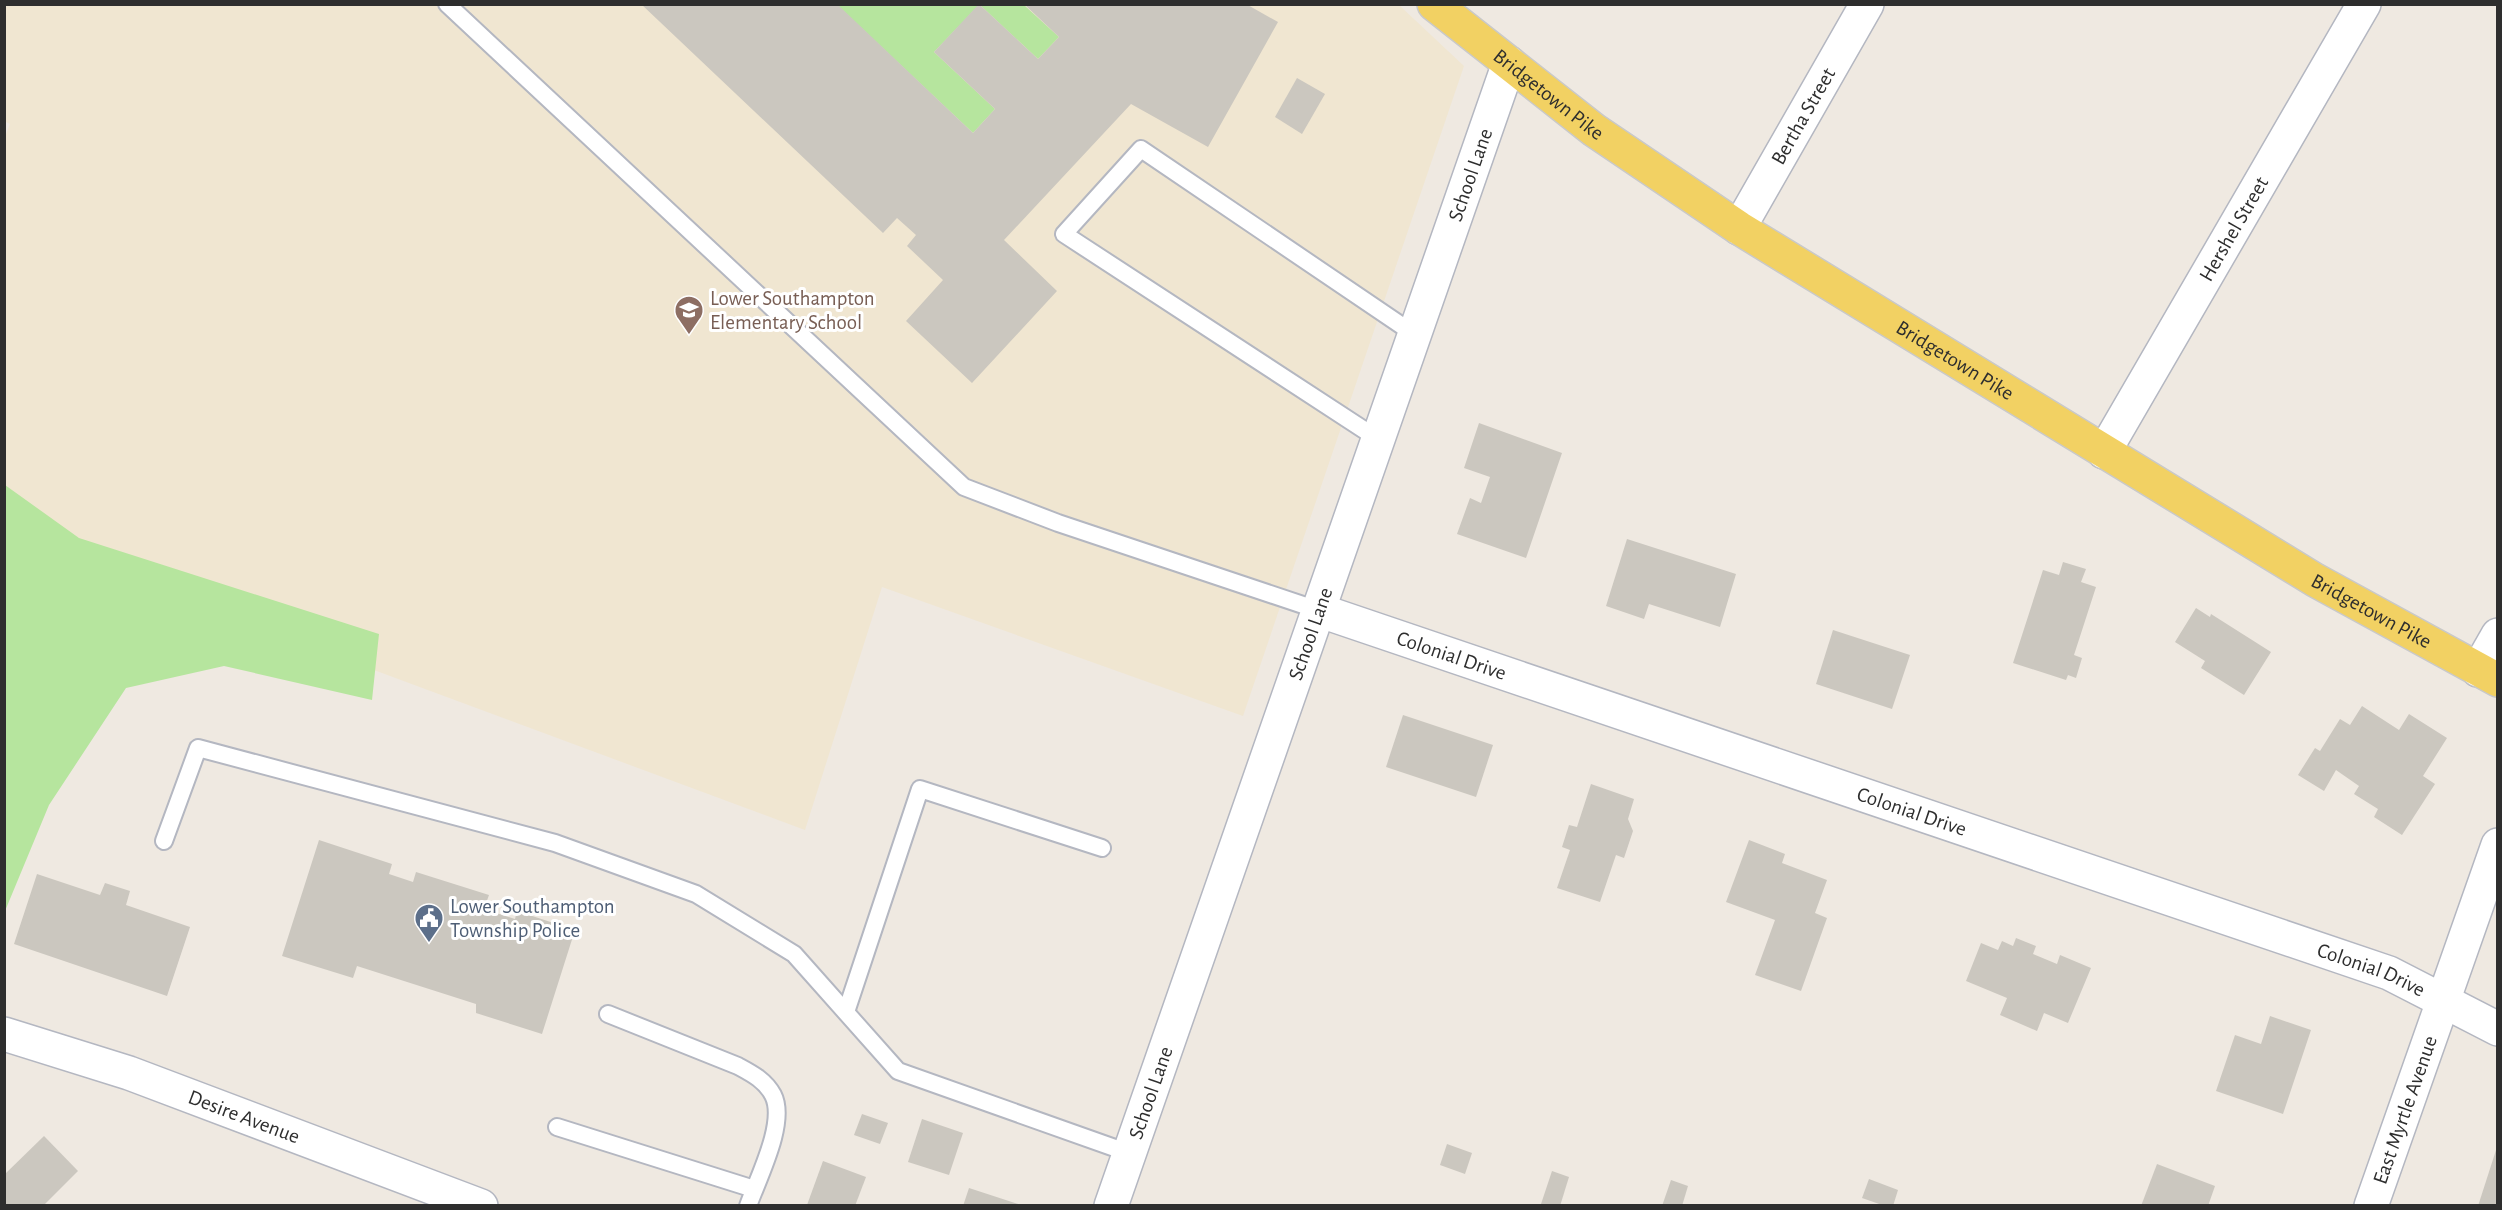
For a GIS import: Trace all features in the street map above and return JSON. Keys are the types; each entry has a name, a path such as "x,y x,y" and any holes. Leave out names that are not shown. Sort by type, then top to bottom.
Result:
{"main road":[{"name":"Bridgetown Pike","path":"1434,4 1594,130 1738,228 2314,580 2488,675"}],"street":[{"name":"Bertha Street","path":"1738,228 1867,4"},
{"name":"Hershel Street","path":"2104,453 2364,4"},
{"name":"School Lane","path":"1111,1206 1509,63"},
{"name":"Colonial Drive","path":"1318,609 2389,973 2498,1029"},
{"path":"2488,675 2498,634"},
{"name":"East Myrtle Avenue","path":"2371,1206 2441,1001 2498,845"},
{"name":"Desire Avenue","path":"4,1034 129,1073 481,1206"}],"lane":[{"path":"447,4 964,487 1058,523 1318,609"},
{"path":"1378,439 1064,234 1141,149 1414,334"},
{"path":"164,841 198,748 555,843 696,894 794,954 898,1071 1129,1153"},
{"path":"846,1012 920,789 1102,848"},
{"path":"608,1014 738,1066 758,1077 773,1095 777,1111 775,1130 748,1206"},
{"path":"557,1127 754,1189"}],"shaded area":[{"name":"Lower Southampton Elementary School","path":"1398,4 1464,66 1243,716 882,587 805,830 5,533 4,139 10,124 4,121 5,5"}],"green space":[{"path":"837,5 979,5 934,52 995,109 973,133"},
{"path":"980,5 1024,5 1059,37 1038,59"},
{"path":"5,485 79,538 379,634 372,700 224,666 126,688 49,805 5,911"}],"building":[{"path":"641,4 837,4 973,133 995,109 934,52 979,4 1038,59 1059,37 1024,4 1246,4 1278,22 1208,147 1131,104 1004,240 1057,291 972,383 906,321 943,280 907,246 916,235 897,218 883,233"},
{"path":"1297,78 1325,94 1302,134 1275,117"},
{"path":"1479,423 1562,453 1526,558 1457,534 1470,498 1481,503 1490,477 1464,468"},
{"path":"1627,539 1736,574 1720,627 1649,604 1644,619 1606,606"},
{"path":"2063,562 2086,569 2081,582 2096,587 2074,655 2082,658 2076,678 2068,675 2066,680 2013,663 2043,570 2059,575"},
{"path":"2196,608 2210,617 2211,614 2271,652 2244,695 2201,668 2205,661 2175,642"},
{"path":"1833,630 1910,655 1892,709 1816,684"},
{"path":"2362,706 2399,730 2409,714 2447,738 2423,776 2435,784 2402,835 2374,817 2378,809 2354,794 2359,786 2336,770 2324,791 2298,775 2315,748 2320,751 2340,719 2350,725"},
{"path":"1403,715 1493,745 1476,797 1386,767"},
{"path":"1591,784 1634,799 1628,819 1633,831 1624,858 1616,855 1600,902 1557,888 1570,850 1562,847 1569,825 1577,827"},
{"name":"Lower Southampton Township Police","path":"319,840 392,864 389,874 413,882 416,872 489,895 484,909 515,919 517,911 575,930 542,1034 476,1013 476,1004 357,966 353,978 282,956"},
{"path":"1749,840 1785,854 1782,863 1827,880 1815,913 1827,918 1801,991 1755,975 1775,920 1726,902"},
{"path":"37,874 100,895 105,883 130,891 126,905 190,927 167,996 14,944"},
{"path":"2016,938 2036,946 2033,954 2057,964 2060,955 2091,968 2068,1023 2044,1013 2037,1031 2000,1015 2007,998 1966,981 1981,943 1998,950 2002,941 2013,946"},
{"path":"2270,1016 2311,1030 2283,1114 2216,1091 2235,1035 2261,1044"},
{"path":"862,1114 888,1123 880,1144 854,1135"},
{"path":"922,1119 963,1133 949,1175 908,1162"},
{"path":"44,1136 78,1171 43,1206 4,1206 4,1175"},
{"path":"1447,1144 1472,1153 1465,1174 1440,1165"},
{"path":"2497,1147 2498,1206 2478,1206"},
{"path":"823,1161 866,1177 855,1206 807,1205"},
{"path":"2157,1164 2215,1186 2208,1206 2141,1206"},
{"path":"1552,1171 1569,1177 1560,1206 1541,1204"},
{"path":"1869,1179 1898,1190 1893,1206 1885,1206 1862,1198"},
{"path":"1671,1180 1688,1186 1682,1206 1662,1206"},
{"path":"969,1188 1021,1205 1021,1206 963,1206"}],"place":[{"name":"Lower Southampton Elementary School","path":"689,336"},
{"name":"Lower Southampton Township Police","path":"429,944"}]}
